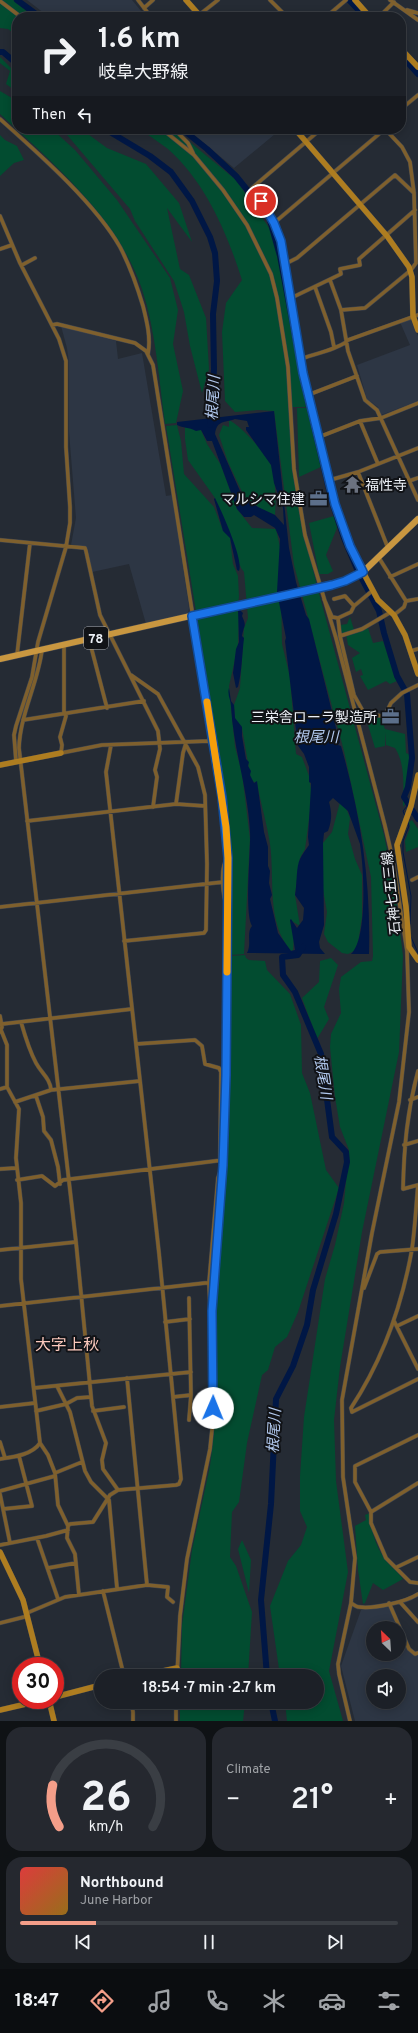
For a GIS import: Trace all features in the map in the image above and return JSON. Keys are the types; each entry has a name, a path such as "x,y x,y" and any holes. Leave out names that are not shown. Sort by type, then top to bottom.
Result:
{"main road":[{"name":"78","path":"0,659 345,581 361,573 379,558 418,519"}],"street":[{"path":"138,0 147,12"},
{"path":"144,8 153,0"},
{"path":"186,0 196,12"},
{"path":"204,12 218,0"},
{"path":"270,0 281,12"},
{"path":"332,12 346,0"},
{"path":"355,0 366,12"},
{"path":"0,1 14,12"},
{"path":"383,12 392,1 404,8 418,20"},
{"path":"404,8 418,13"},
{"path":"406,54 418,67"},
{"path":"406,105 418,95"},
{"path":"0,119 12,130"},
{"path":"16,134 70,186 96,215 120,247 139,291 149,336 148,354 155,372 195,616 226,827 228,858 228,909 222,1160"},
{"path":"168,134 194,155 223,190 247,225 266,262 275,287 288,367 294,469 305,535 318,588 323,598 336,638 390,848 407,951 409,1012 402,1084 360,1297 342,1400 343,1477 355,1558 351,1602 338,1664 350,1721"},
{"path":"179,134 188,143 194,155"},
{"path":"299,134 387,236 411,270 418,330"},
{"path":"315,134 252,188 274,223 281,241 308,395 335,504 350,546 370,592 393,613 405,635 418,674"},
{"path":"274,223 379,134"},
{"path":"342,310 365,308 411,270 416,263 414,235 415,210 411,168 406,152 390,134"},
{"path":"285,264 297,258 395,174 414,193"},
{"path":"290,298 341,274 340,269 360,265 359,259 415,210"},
{"path":"0,216 12,245 59,339 66,361 66,447 70,523 66,547 32,677 14,735 27,820 76,1242 91,1397 93,1411 106,1444 102,1460 103,1469 118,1490"},
{"path":"0,249 12,245"},
{"path":"22,265 35,258"},
{"path":"330,280 342,310 346,328 346,342 365,400 377,410 408,481 418,500"},
{"path":"315,287 331,332 334,347"},
{"path":"301,359 416,315"},
{"path":"52,325 57,324 135,343 148,354"},
{"path":"308,395 357,376"},
{"path":"319,437 360,421 380,418 418,403"},
{"path":"360,421 378,464"},
{"path":"330,480 358,472 418,448"},
{"path":"358,472 388,548"},
{"path":"408,481 418,478"},
{"path":"0,540 85,548 98,607 109,635 132,675 156,726 160,744 155,770 157,777 153,807"},
{"path":"17,655 30,543"},
{"path":"379,558 406,601"},
{"path":"390,577 418,564"},
{"path":"323,598 326,601 332,617 338,618 351,612 354,606 370,592"},
{"path":"334,599 345,596 354,606"},
{"path":"406,601 418,599"},
{"path":"340,636 362,630 375,620 404,607 406,601"},
{"path":"338,618 340,636 354,696 364,713 382,716 385,715 391,703 402,692 418,685"},
{"path":"90,639 107,708"},
{"path":"61,753 62,745 60,736 66,716 64,712 64,645"},
{"path":"411,651 418,648"},
{"path":"19,761 19,732 37,677 39,650"},
{"path":"124,941 204,933 206,930 207,864 205,806 198,768 186,743 158,694 132,675"},
{"path":"23,720 64,712 90,708 107,708 144,701"},
{"path":"210,724 209,741 215,754"},
{"path":"0,765 111,745 209,741"},
{"path":"176,804 183,753 186,743"},
{"path":"0,1545 37,1538 68,1528 70,1524 93,1522 110,1495 118,1490 179,1484 181,1479 150,1170 106,772 111,745"},
{"name":"石神七五三線","path":"418,775 411,806 397,845 406,907 409,947 418,960"},
{"path":"27,820 176,804 205,806"},
{"path":"228,858 225,860 223,882 225,904 228,909"},
{"path":"412,880 418,877"},
{"path":"0,907 223,882"},
{"path":"2,1024 132,1009"},
{"path":"0,1016 2,1024 0,1031 7,1045 7,1087 19,1109 16,1168 20,1203 21,1279 40,1443 48,1455 55,1474 58,1505 68,1528 67,1538 75,1554 79,1595"},
{"path":"21,1022 29,1049 37,1065 49,1080 51,1090"},
{"path":"136,1044 195,1040 202,1046 205,1064 219,1068 221,1072 223,1165 212,1311 214,1396 211,1438 187,1559 177,1668 172,1669"},
{"path":"418,1071 410,1100 404,1145 403,1189 418,1185 412,1249 394,1321 362,1391 351,1408 352,1412 418,1379"},
{"path":"15,1102 51,1090 140,1081"},
{"path":"0,1088 7,1087"},
{"path":"36,1096 43,1117 44,1130 51,1140 58,1167 60,1184"},
{"path":"410,1100 418,1097"},
{"path":"404,1145 418,1141"},
{"path":"17,1180 42,1176 55,1186 60,1184 63,1180 68,1179 222,1160"},
{"path":"212,1311 210,1307 209,1283 218,1178 223,1165"},
{"path":"0,1169 16,1168"},
{"path":"0,1250 76,1242"},
{"path":"360,1297 377,1254 380,1252 418,1249"},
{"path":"0,1306 209,1283"},
{"path":"189,1298 191,1372 189,1420"},
{"path":"397,1326 418,1316"},
{"path":"165,1322 190,1319"},
{"path":"394,1321 418,1368"},
{"path":"34,1388 191,1372"},
{"path":"127,1378 147,1585"},
{"path":"57,1386 70,1412 82,1462 91,1482 108,1500 117,1588"},
{"path":"173,1397 191,1395"},
{"path":"36,1411 66,1404 77,1398 91,1397"},
{"path":"0,1407 35,1403"},
{"path":"93,1411 124,1407"},
{"path":"418,1435 355,1466 356,1482 371,1512 371,1523 386,1558 397,1567 410,1582 418,1583"},
{"path":"0,1442 5,1458"},
{"path":"0,1460 19,1456 37,1447 40,1443"},
{"path":"3,1510 32,1506 28,1484 19,1456"},
{"path":"0,1491 28,1484 82,1462"},
{"path":"371,1512 418,1483"},
{"path":"0,1494 10,1543"},
{"path":"37,1538 58,1599"},
{"path":"0,1552 20,1590 28,1614 38,1657"},
{"path":"397,1567 418,1557"},
{"path":"48,1568 76,1563"},
{"path":"0,1623 28,1614 58,1599 117,1588 147,1585 168,1587 168,1600 173,1602"},
{"path":"103,1591 122,1669"},
{"path":"351,1602 358,1607 400,1602 418,1594"},
{"path":"400,1602 418,1622"},
{"path":"388,1603 409,1649 415,1654 418,1653"},
{"path":"64,1695 94,1687"},
{"path":"0,1710 12,1707"},
{"path":"51,1709 54,1721"},
{"path":"132,1709 133,1721"},
{"path":"176,1709 176,1721"}],"shaded area":[{"path":"27,0 132,0 142,12 43,12"},
{"path":"193,134 275,134 234,168"},
{"path":"410,317 418,336 418,401 381,415 378,407 367,399 357,365 410,345 400,322"},
{"path":"61,326 116,341 118,359 142,353 166,496 172,495 189,608 188,615 146,624 129,564 92,572 88,549 71,545 76,518 69,432 69,363 67,348"},
{"path":"388,1605 395,1621 366,1621 366,1661 406,1661 406,1644 409,1650 418,1653 418,1721 355,1721 341,1666 361,1610"}],"green space":[{"path":"0,0 13,0 28,12 12,12 12,32 8,29 0,28"},
{"path":"0,57 12,69 12,88 6,84 10,71 0,63"},
{"path":"0,91 12,98 12,125 0,114"},
{"path":"22,134 57,134 75,150 117,200 170,278 178,310 173,344 183,391 176,423 165,424 151,322 142,289 131,263 117,238 100,215 82,193"},
{"path":"66,134 88,134 107,148 146,164 179,203 192,242 167,208 180,269 189,275 206,318 209,369 202,393 190,346 184,312 174,281 135,221 130,209"},
{"path":"147,134 180,134 236,180 274,235 306,407 289,407 297,503 316,582 384,835 394,884 403,956 399,1052 362,1232 340,1367 334,1420 336,1481 348,1572 329,1671 343,1721 287,1721 286,1709 324,1709 324,1669 279,1669 270,1606 288,1561 301,1545 307,1527 300,1511 300,1476 304,1417 325,1279 335,1245 344,1203 349,1150 340,1127 335,1097 330,1047 331,1034 341,1013 339,989 341,977 361,962 372,961 371,877 344,751 294,565 274,411 258,410 235,412 225,401 222,332 226,303 242,280 229,244 214,210 193,177 168,149"},
{"path":"0,135 5,140 17,146 24,160 14,163 0,176"},
{"path":"297,408 308,408 323,466 299,477"},
{"path":"229,420 253,440 271,465 275,483 275,515 261,509 244,496 228,462 219,435 223,425 229,427"},
{"path":"177,425 181,441 184,474 214,507 223,531 215,498 188,460 185,427 201,430 207,444 221,465 237,509 252,528 276,529 280,547 282,644 290,677 296,754 302,757 309,776 312,797 305,849 300,858 295,895 300,926 290,920 294,938 293,950 291,951 283,940 278,927 273,900 270,844 267,829 257,784 251,780 242,728 235,719 234,705 240,688 244,628 248,618 244,572 230,539 233,564 238,576 239,597 237,609 239,615 238,646 229,686 235,747 242,773 250,839 244,954 231,955 232,868 229,815 166,426"},
{"path":"334,516 337,528 326,555 333,571 328,574 319,574 309,523"},
{"path":"350,617 355,633 368,628 373,643 383,641 397,681 390,684 386,681 368,690 360,676 363,675 361,669 356,672 352,658 360,653 348,645 346,634 341,634 340,625 347,624"},
{"path":"365,715 381,718 385,729 405,734 406,753 411,755 406,802 403,807 403,777 399,755 395,748 386,745 385,732 385,746 375,748"},
{"path":"340,802 346,808 350,818 348,834 355,859 362,875 362,917 358,944 354,951 348,954 342,953 328,942 324,934 327,912 322,884 323,843 332,832"},
{"path":"412,820 418,829 418,847 406,852 405,841 410,828 409,822"},
{"path":"245,955 249,960 265,961 267,970 290,994 301,1025 302,1073 310,1093 326,1170 339,1188 298,1312 287,1337 275,1347 268,1370 262,1375 247,1443 239,1502 232,1512 230,1557 236,1566 252,1612 248,1669 181,1669 182,1625 192,1550 210,1466 214,1433 216,1368 215,1328 227,1155 231,956"},
{"path":"331,958 338,965 324,1007 329,1019 317,1039 302,998 319,982 320,961"},
{"path":"370,1513 372,1531 379,1550 403,1579 383,1590 373,1583 365,1603 363,1604 358,1570 355,1526 366,1520 365,1515"},
{"path":"242,1540 251,1560 249,1593 238,1549"},
{"path":"180,1709 244,1709 243,1721 180,1721"}],"water":[{"path":"274,411 289,548 296,582 306,615 309,619 337,737 339,738 340,742 338,745 341,746 348,772 359,824 368,901 369,954 351,954 360,935 362,921 363,876 361,852 360,844 348,811 333,798 329,802 331,820 328,831 324,833 323,843 324,925 319,942 320,948 325,954 247,953 249,946 249,932 252,926 248,909 250,841 249,816 232,722 231,704 228,693 229,688 231,701 234,705 235,718 242,727 246,759 249,762 248,766 251,771 250,775 254,783 257,781 264,832 268,847 268,866 270,871 269,883 272,895 270,899 278,933 291,951 295,950 290,920 291,919 297,928 303,920 304,908 295,895 299,862 309,845 308,837 311,783 309,782 309,767 304,754 296,743 296,730 285,641 286,638 277,592 280,539 275,528 254,515 251,517 244,517 237,509 212,441 207,441 201,430 196,431 179,426 177,425 177,422","holes":["235,419 247,421 249,427 246,427 246,430 271,465 274,483 283,508 284,525 275,515 258,507 245,498 240,491 215,434 219,424"]},
{"path":"215,498 227,523 235,546 240,565 239,571 237,570 230,538 223,531 214,499"},
{"path":"238,608 243,613 242,616 245,624 242,636 244,638 240,675 238,687 236,688 233,673 236,649 239,642"}],"waterway":[{"path":"17,0 33,12"},
{"path":"349,0 360,12"},
{"name":"根尾川","path":"0,52 3,52 12,60"},
{"path":"406,61 418,74"},
{"name":"根尾川","path":"113,134 150,156 171,172 192,201 210,237 215,253 217,281 213,314 214,369 210,425"},
{"path":"188,134 236,176 269,217 280,256 300,362"},
{"path":"301,371 332,502 344,538 357,569 379,611 397,676 407,694 412,758 408,787 404,797 418,819"},
{"path":"405,816 403,811 408,805"},
{"path":"408,823 409,826 403,841 403,852 411,896 410,924"},
{"path":"411,937 418,953"},
{"name":"根尾川","path":"266,1669 261,1600 271,1504 276,1399 293,1366 307,1325 313,1290 336,1214 347,1162 346,1152 332,1137 321,1054 295,992 283,975 282,957 298,955 303,947"},
{"name":"根尾川","path":"272,1709 275,1721"}],"slow traffic":[{"path":"207,702 226,827 228,858 227,972"}],"place":[{"name":"福性寺","path":"352,485"},
{"name":"マルシマ住建","path":"318,499"},
{"name":"三栄舎ローラ製造所","path":"390,717"}],"district":[{"name":"大字上秋","path":"67,1344"}],"route":[{"path":"213,1408 212,1311 220,1221 226,1075 228,858 222,797 192,616 332,585 345,581 363,572 350,546 335,504 303,373 281,241 274,223 261,201"}]}
